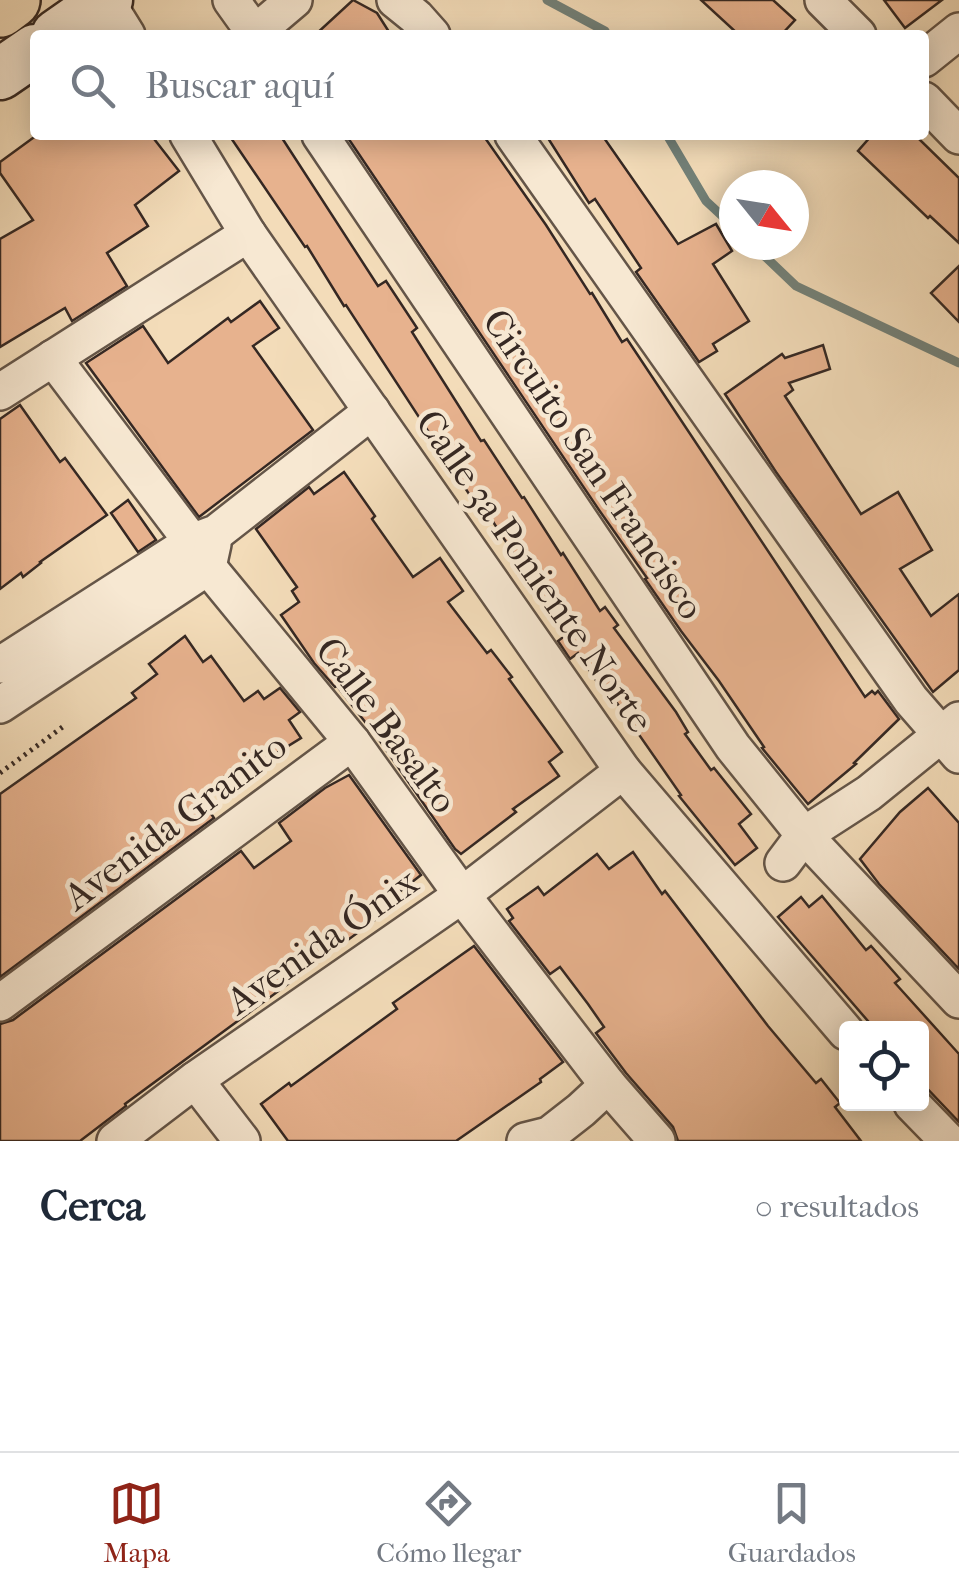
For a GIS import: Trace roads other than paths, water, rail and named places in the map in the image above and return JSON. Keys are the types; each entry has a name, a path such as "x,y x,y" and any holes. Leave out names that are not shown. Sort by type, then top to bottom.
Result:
{"highway":[{"path":"0,9 12,0"}],"street":[{"path":"64,30 107,0 124,30"},
{"path":"231,0 252,30"},
{"path":"260,30 294,0"},
{"path":"395,0 428,30"},
{"path":"823,0 853,30"},
{"path":"929,55 959,31"},
{"path":"0,74 30,53"},
{"path":"929,105 959,136"},
{"name":"Calle 3a Poniente Norte","path":"191,140 248,234 623,771 839,1024"},
{"name":"Circuito San Francisco","path":"323,140 734,747 793,849 959,1000"},
{"path":"517,140 912,700 953,737 793,849"},
{"path":"0,392 248,234"},
{"name":"Calle Basalto","path":"53,358 205,547 462,895 608,1085 657,1141"},
{"path":"0,705 205,547 372,411"},
{"path":"0,666 205,547"},
{"name":"Avenida Granito","path":"0,1003 352,742"},
{"name":"Avenida Ónix","path":"116,1141 196,1080 462,895 623,771"},
{"path":"196,1080 242,1141"},
{"path":"525,1141 549,1134 608,1085"},
{"path":"919,1111 948,1141"}],"waterway":[{"path":"547,0 603,30"},
{"path":"670,140 706,201 719,213"},
{"path":"769,260 796,286 959,363"}]}
